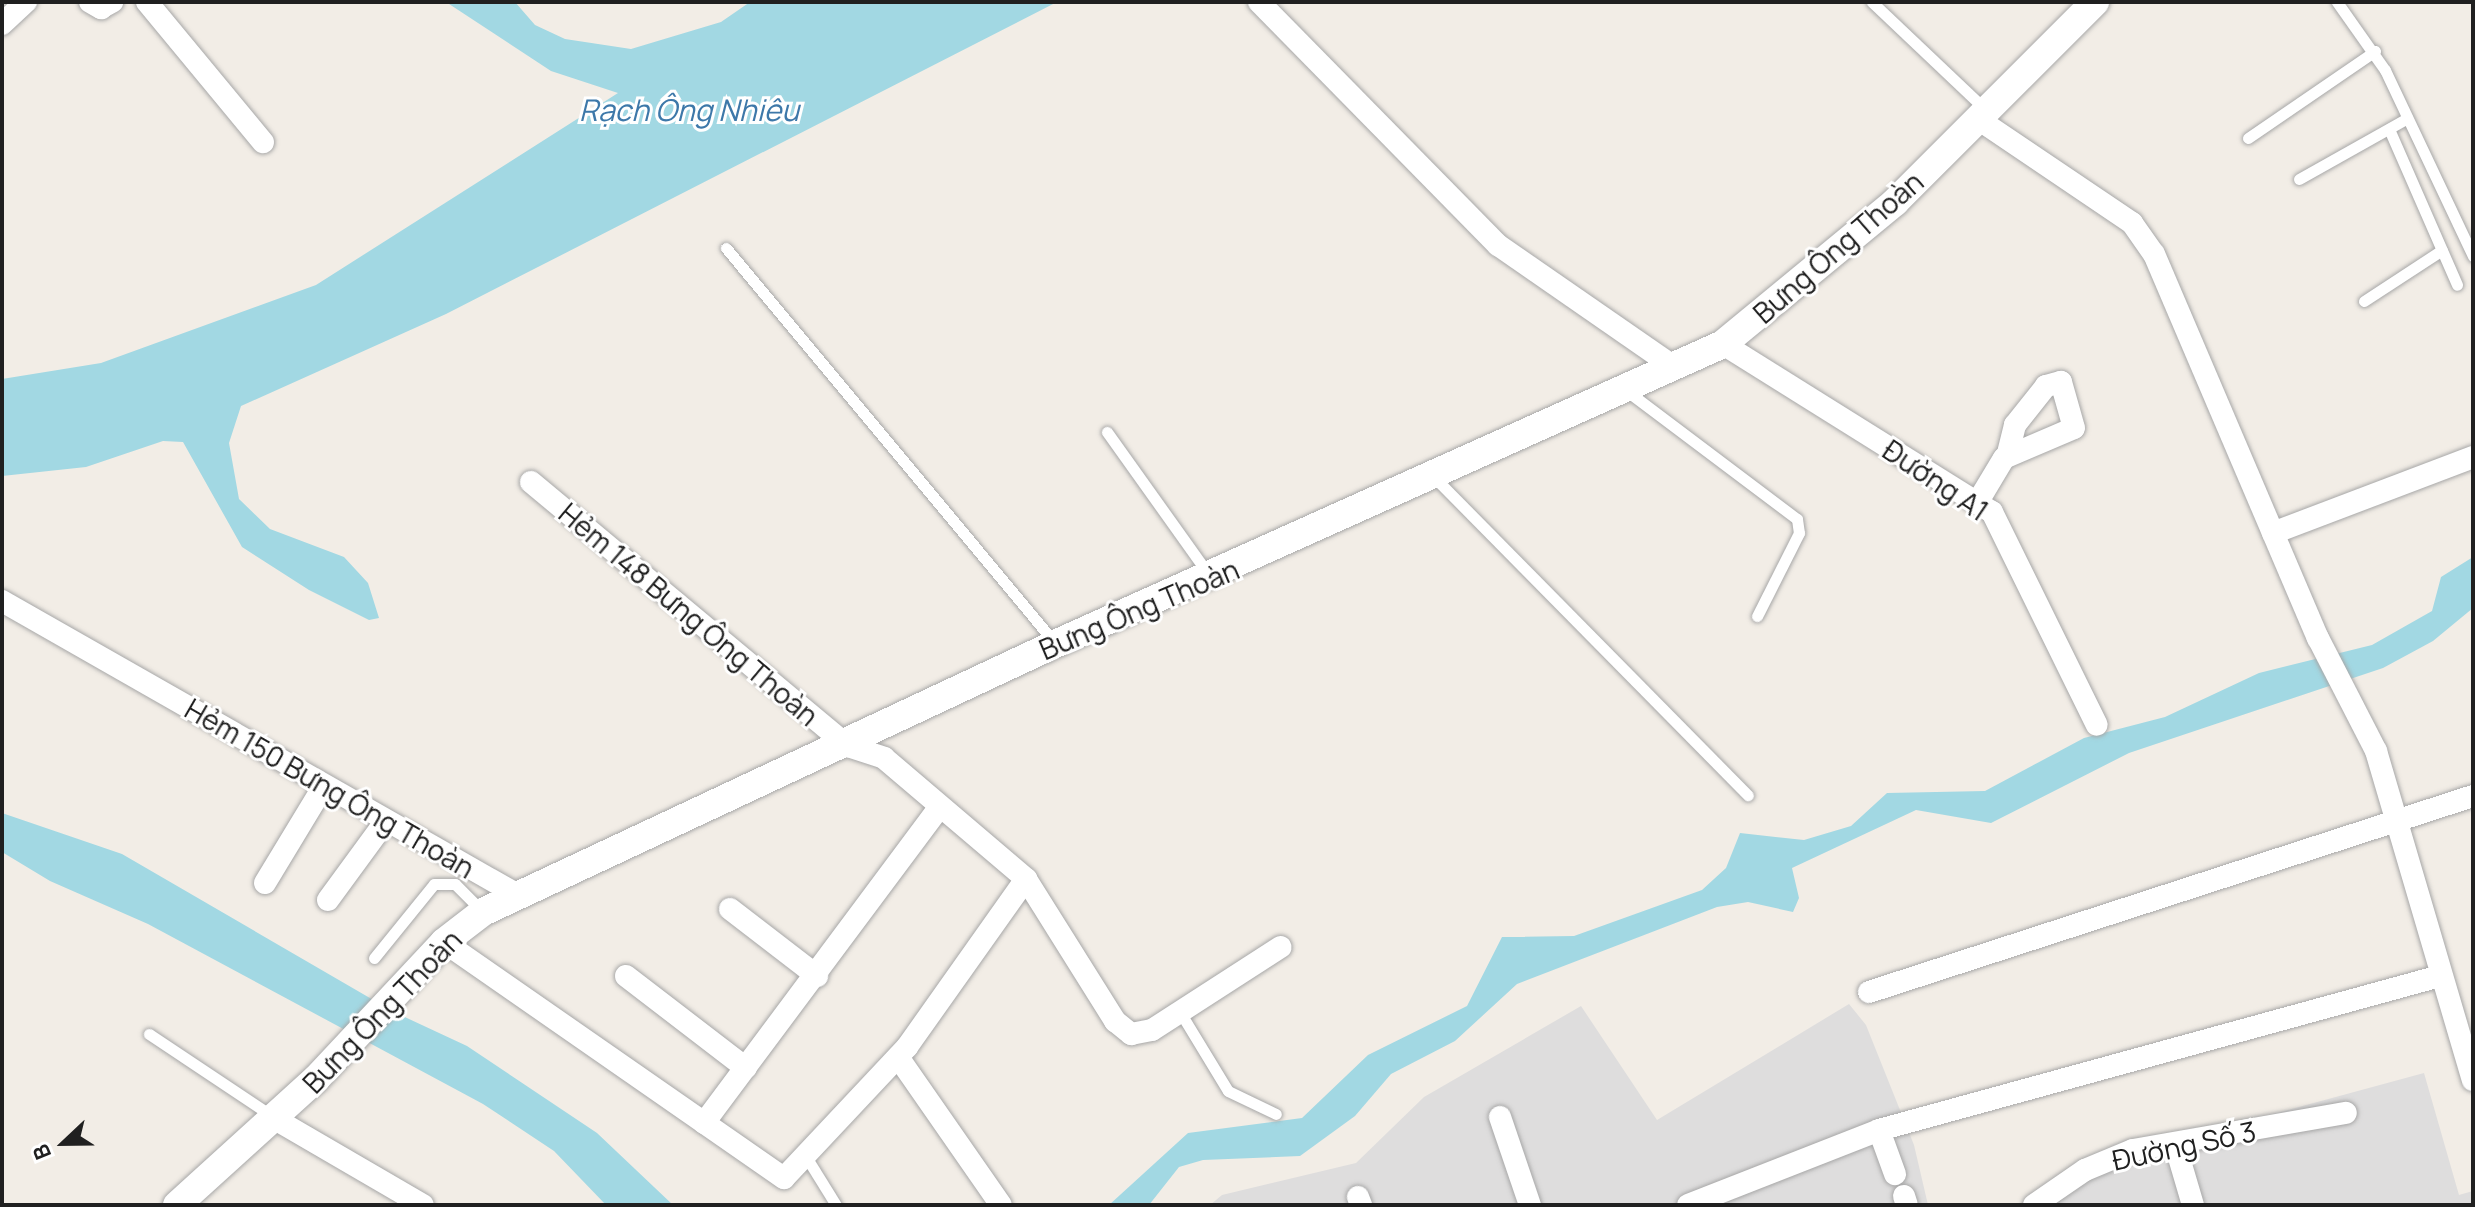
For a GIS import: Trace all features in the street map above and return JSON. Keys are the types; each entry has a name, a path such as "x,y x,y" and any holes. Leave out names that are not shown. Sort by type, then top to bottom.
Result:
{"street":[{"path":"2,24 26,2"},
{"path":"90,2 101,8 112,2"},
{"path":"147,2 263,142"},
{"path":"1259,2 1498,245 1674,367"},
{"name":"Bưng Ông Thoàn","path":"179,1205 316,1079 399,994 444,942 483,912 516,894 848,746 1055,644 1211,579 1627,391 1723,344 1815,276 2095,2"},
{"path":"1982,115 2132,223 2154,254 2318,638 2376,751 2473,1080"},
{"name":"Đường A1","path":"1723,344 1992,512 2097,725"},
{"path":"1977,503 2007,456"},
{"path":"2273,533 2473,457"},
{"name":"Hẻm 148 Bưng Ông Thoàn","path":"531,482 848,746"},
{"name":"Hẻm 150 Bưng Ông Thoàn","path":"2,601 145,681 322,789 516,894"},
{"path":"848,746 884,758 937,810 1026,879 1115,1021 1131,1034 1180,1012 1281,947"},
{"path":"265,883 322,789"},
{"path":"1869,992 2473,796"},
{"path":"704,1123 817,976 937,810"},
{"path":"328,900 385,822"},
{"path":"444,942 784,1178 898,1057 1026,879"},
{"path":"730,909 817,976"},
{"path":"626,976 746,1068"},
{"path":"1688,1205 1879,1130 2440,976"},
{"path":"898,1057 1001,1205"},
{"name":"Đường Số 3","path":"2034,1205 2107,1159 2346,1113"},
{"path":"1500,1117 1530,1205"},
{"path":"275,1119 423,1205"},
{"path":"1879,1130 1895,1174"},
{"path":"2175,1144 2193,1205"}],"lane":[{"path":"1872,2 1982,115"},
{"path":"2337,2 2375,51 2473,256"},
{"path":"2248,138 2375,51"},
{"path":"2299,179 2406,119"},
{"path":"2389,129 2457,285"},
{"path":"726,248 1055,644"},
{"path":"2364,301 2442,250"},
{"path":"1627,391 1797,519 1799,533 1757,616"},
{"path":"1107,432 1211,579"},
{"path":"1434,477 1748,795"},
{"path":"374,958 434,884 455,884 483,912"},
{"path":"1180,1012 1228,1091 1276,1114"},
{"path":"149,1034 275,1119"},
{"path":"805,1155 836,1205"}],"shaded area":[{"path":"1849,1004 1866,1025 1914,1145 1928,1205 1210,1205 1222,1195 1356,1163 1424,1097 1581,1006 1657,1120"},
{"path":"2424,1073 2459,1195 2473,1191 2473,1205 2033,1205 2107,1159"}],"water":[{"name":"Rạch Ông Nhiêu","path":"446,2 515,2 535,25 565,39 631,49 721,22 750,2 1057,2 446,314 241,406 229,443 239,499 270,529 344,557 368,583 379,618 369,620 309,590 242,547 183,442 163,441 86,467 2,476 2,379 101,363 316,285 618,93 551,71"},
{"path":"2473,557 2473,608 2433,641 2383,668 2129,753 1991,823 1916,810 1792,868 1799,898 1793,912 1748,902 1717,907 1517,984 1455,1041 1391,1074 1355,1116 1300,1156 1203,1160 1179,1167 1149,1205 1109,1205 1188,1133 1302,1118 1368,1055 1467,1006 1502,937 1574,936 1702,890 1726,868 1740,833 1804,840 1851,826 1887,793 1985,791 2084,738 2165,717 2259,673 2372,645 2432,611 2441,577"},
{"path":"2,813 122,854 394,1012 467,1046 597,1133 673,1205 606,1205 554,1151 483,1104 148,924 50,881 2,852"}]}
